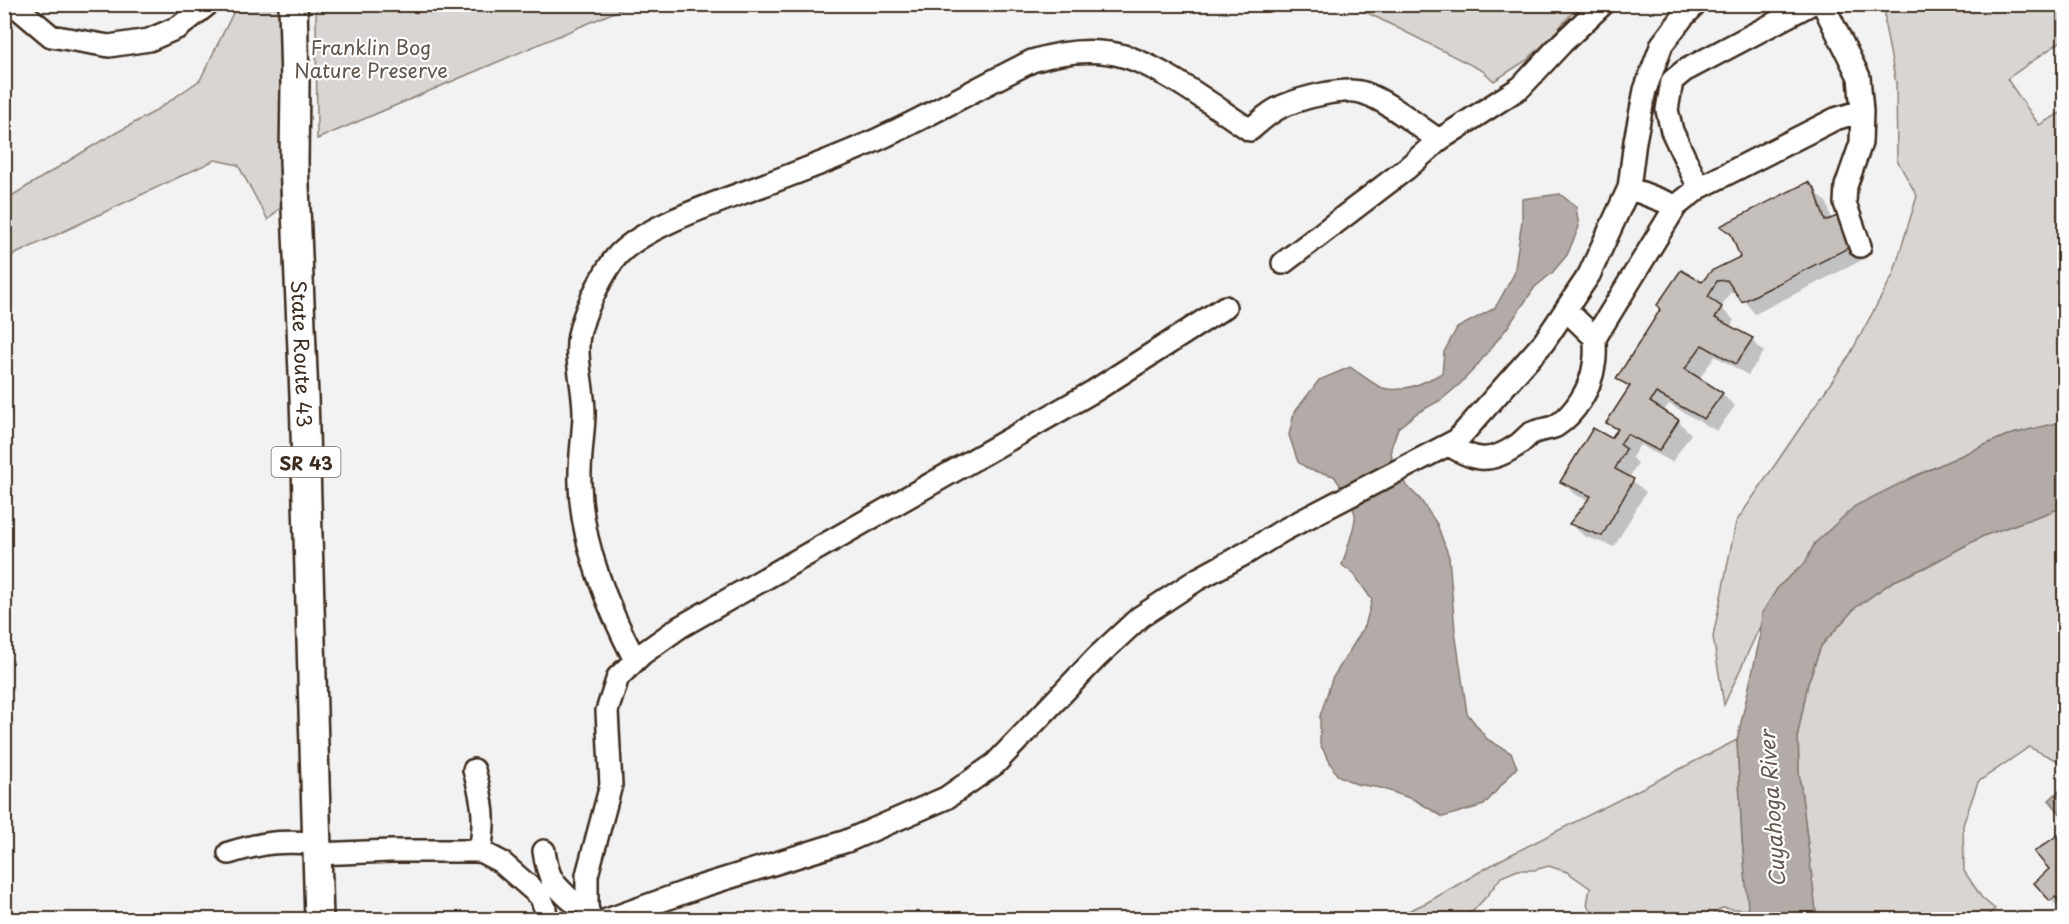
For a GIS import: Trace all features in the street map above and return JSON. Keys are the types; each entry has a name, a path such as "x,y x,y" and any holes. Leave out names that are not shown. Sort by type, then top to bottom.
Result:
{"main road":[{"name":"State Route 43","path":"293,4 294,162 304,402 319,920"}],"lane":[{"path":"16,4 51,36 109,46 149,40 179,27 208,4"},
{"path":"1282,263 1407,169 1439,140 1521,87 1603,4"},
{"path":"607,920 702,886 847,841 946,798 995,764 1097,657 1140,617 1198,579 1282,531 1457,440 1544,342 1589,275 1629,188 1645,90 1662,44 1696,4"},
{"path":"1699,188 1672,131 1667,110 1672,81 1684,71 1811,4"},
{"path":"1823,4 1859,76 1862,111 1861,143 1846,186 1845,203 1860,246"},
{"path":"635,660 617,626 600,581 584,522 580,484 584,402 578,336 595,292 614,260 629,244 715,202 814,166 886,136 1032,61 1079,51 1112,53 1142,62 1250,130 1283,106 1340,91 1362,92 1379,100 1439,140"},
{"path":"1449,445 1465,455 1485,460 1499,456 1532,433 1554,427 1570,415 1588,386 1594,365 1595,338 1676,206 1699,188 1835,119 1862,111"},
{"path":"1629,188 1676,206"},
{"path":"553,920 579,895 586,875 611,785 607,711 618,677 635,660 680,627 1094,391 1225,307"},
{"path":"1566,309 1595,338"},
{"path":"474,770 483,800 484,829 480,851"},
{"path":"229,854 257,844 280,841 316,849 480,851 501,862 540,896 545,908 546,920"},
{"path":"544,851 547,873 556,886 579,895 590,920"}],"green space":[{"name":"Franklin Bog Nature Preserve","path":"316,4 631,4 631,5 317,139"},
{"path":"233,5 278,5 285,56 287,201 268,220 238,165 215,160 5,259 5,200 96,144 152,113 200,80 236,7"},
{"path":"1352,5 1579,5 1527,60 1494,81 1483,71"},
{"path":"1885,5 2064,5 2064,39 2007,79 2039,125 2064,111 2064,421 2005,436 1913,477 1815,543 1805,563 1778,587 1724,705 1713,637 1736,522 1849,356 1893,275 1917,196 1897,160 1896,83 1885,26"},
{"path":"2064,507 2064,764 2029,747 1978,782 1963,825 1964,871 1982,898 1995,909 1983,919 1817,920 1799,772 1798,733 1808,683 1821,646 1855,608 1892,582 1924,568 1983,536"},
{"path":"1737,740 1742,839 1749,910 1722,908 1706,920 1626,919 1594,913 1587,905 1590,888 1567,872 1549,866 1534,870 1518,870 1501,877 1472,912 1454,919 1388,920 1426,903 1502,859"}],"water":[{"path":"1560,194 1576,207 1579,227 1567,255 1552,273 1535,287 1507,328 1460,384 1441,400 1417,413 1398,428 1391,448 1392,460 1406,485 1420,499 1437,524 1449,557 1455,631 1467,713 1487,739 1511,753 1517,767 1484,805 1443,817 1415,800 1381,788 1356,784 1337,775 1320,744 1320,716 1332,679 1365,626 1372,600 1354,574 1342,565 1355,518 1346,494 1334,476 1310,470 1298,462 1289,435 1294,413 1319,380 1350,367 1386,389 1402,389 1420,384 1442,373 1444,352 1457,328 1495,308 1514,274 1522,221 1522,199"},
{"name":"Cuyahoga River","path":"2064,421 2064,507 1983,536 1924,568 1892,582 1855,608 1821,646 1808,683 1798,733 1799,772 1817,919 1749,919 1737,740 1760,638 1762,613 1778,587 1805,563 1815,543 1855,506 2005,436"},
{"path":"2059,791 2064,797 2064,818 2049,800"}],"building":[{"path":"1808,182 1815,189 1825,221 1840,215 1854,245 1742,302 1727,280 1717,281 1708,297 1722,307 1715,318 1753,338 1736,364 1702,345 1685,369 1723,393 1704,419 1656,393 1650,402 1679,420 1659,451 1627,434 1620,444 1626,449 1615,469 1634,479 1602,536 1569,524 1591,496 1560,482 1593,428 1611,438 1618,429 1606,423 1630,386 1616,379 1660,310 1657,305 1681,270 1702,282 1711,271 1740,257 1731,234 1720,226"},
{"path":"2058,835 2064,843 2064,907 2055,897 2050,901 2034,883 2049,869 2034,852"}]}
